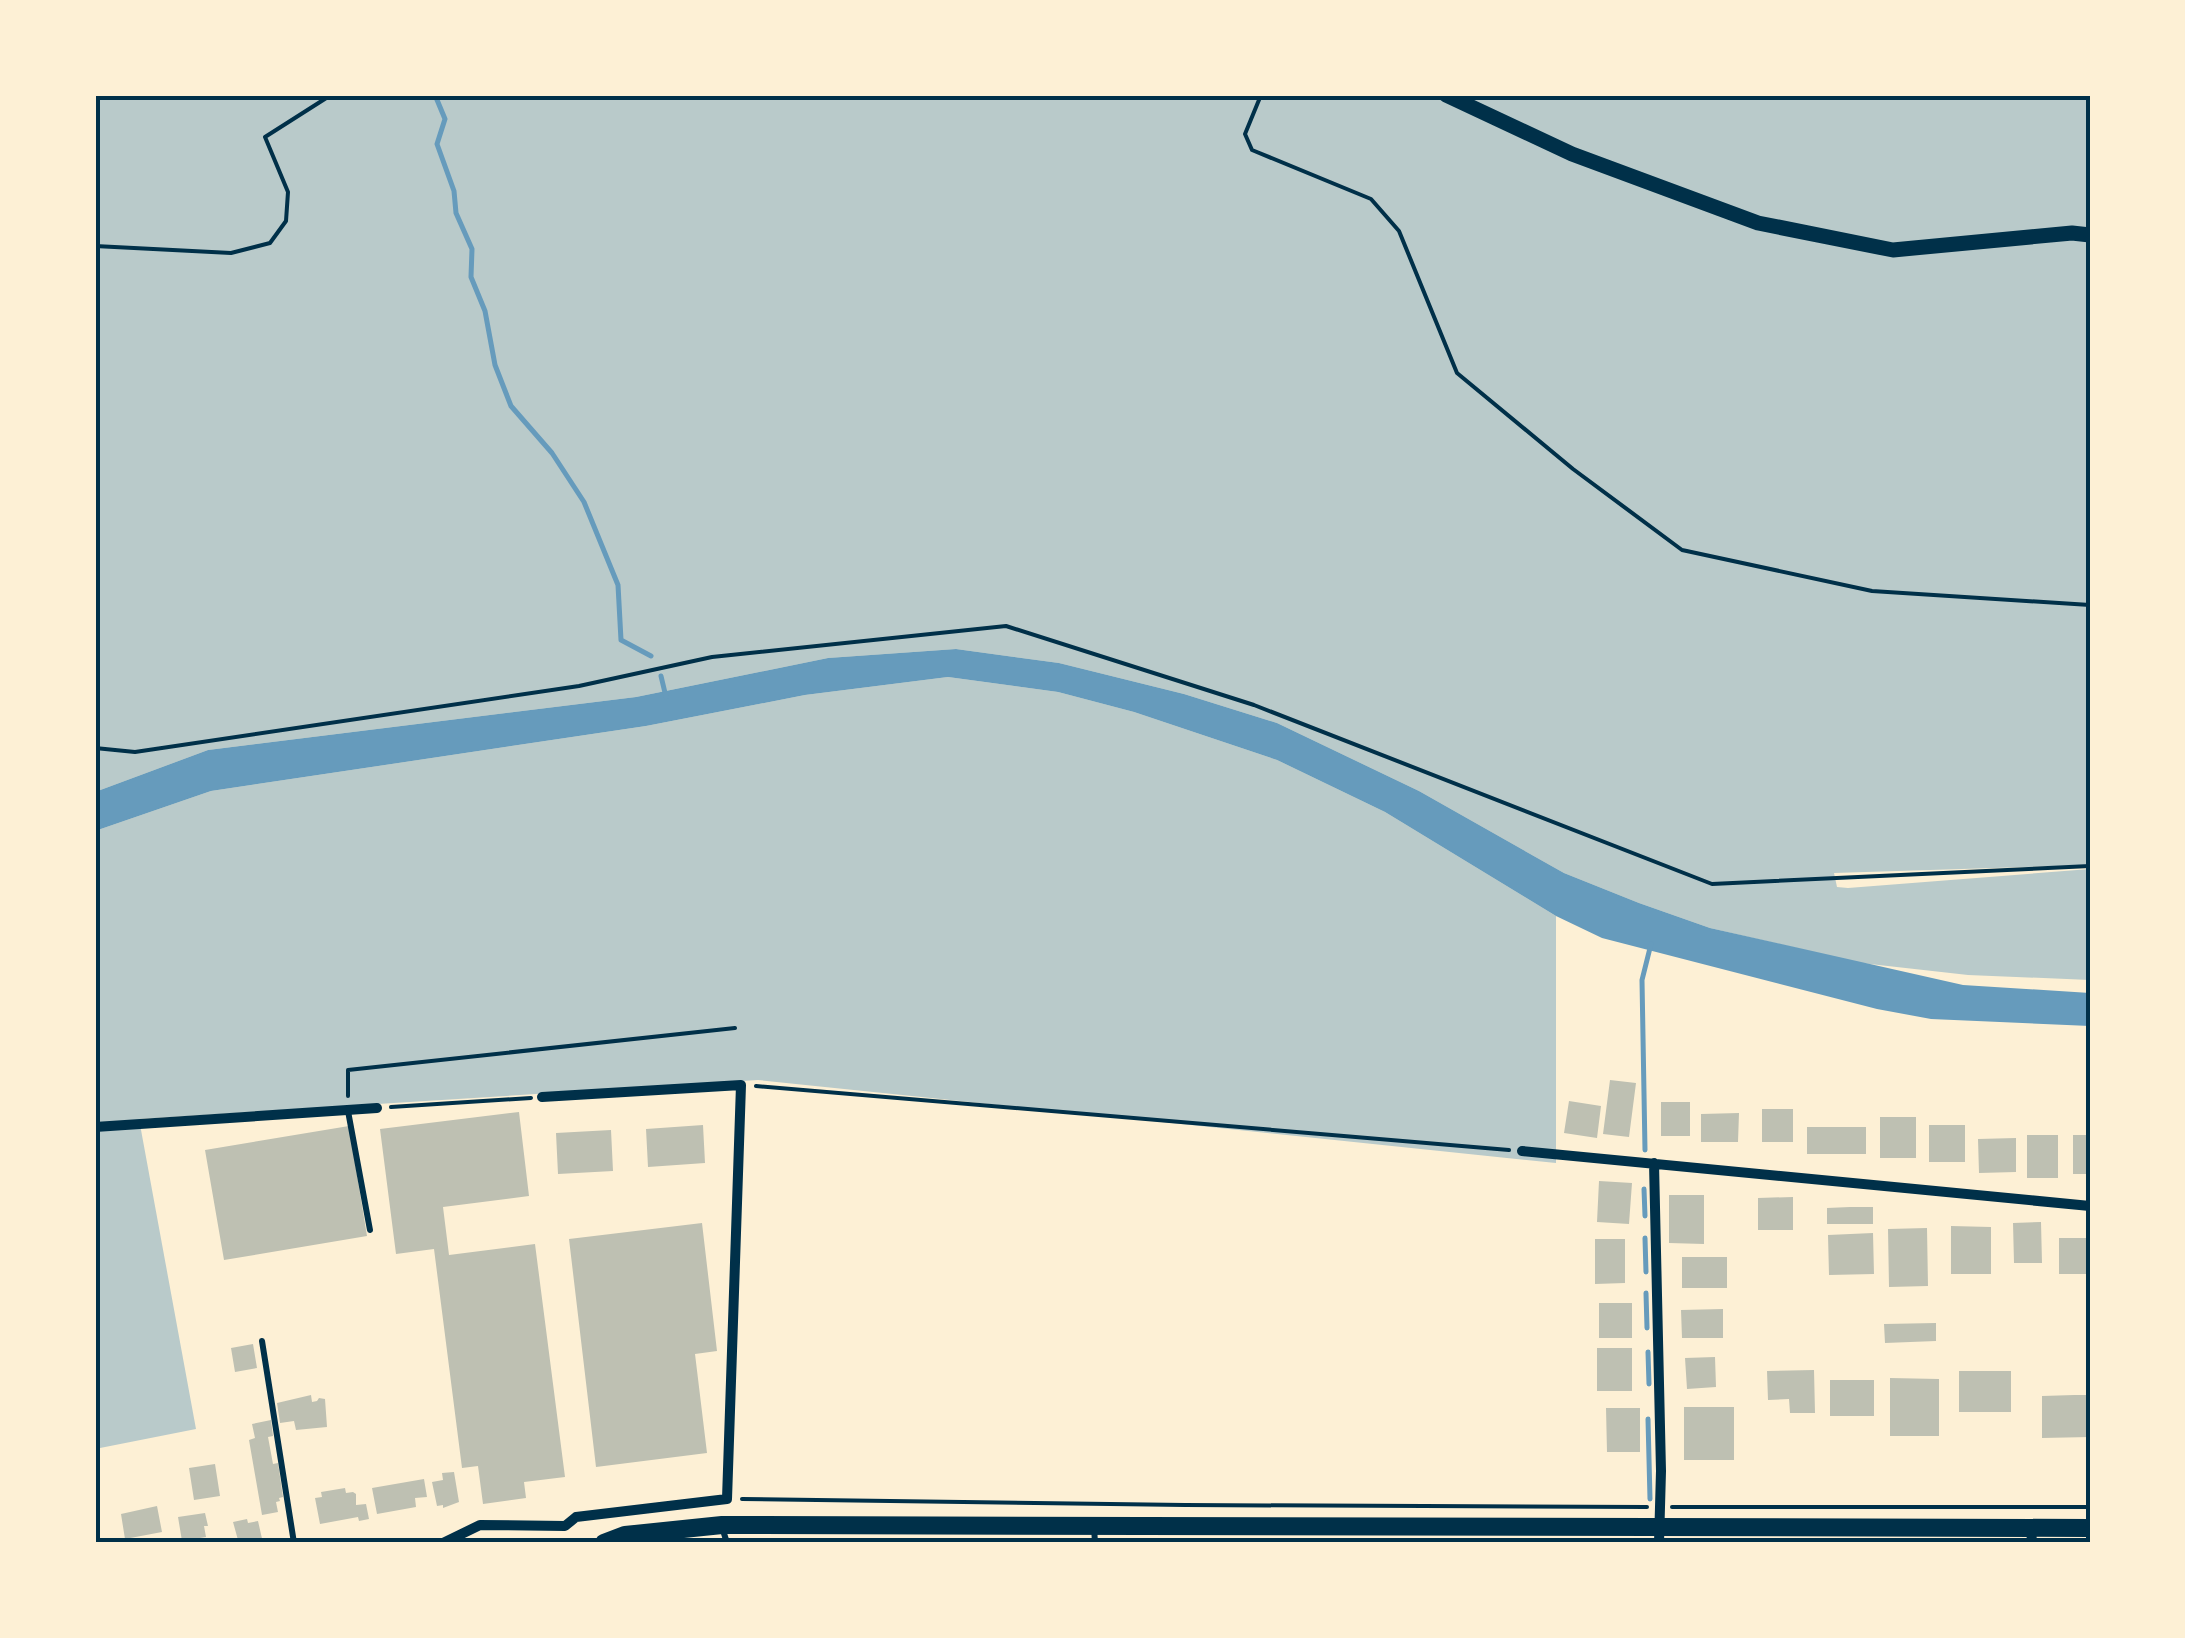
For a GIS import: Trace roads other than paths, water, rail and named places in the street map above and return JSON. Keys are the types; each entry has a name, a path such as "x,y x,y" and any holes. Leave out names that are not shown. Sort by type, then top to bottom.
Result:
{"main road":[{"path":"604,1543 625,1535 724,1534 2031,1536 2090,1528"}],"street":[{"path":"1446,95 1572,154 1758,223 1894,250 2072,232 2090,235"},
{"path":"442,1543 480,1525 565,1526 576,1517 727,1499 741,1085 542,1097"},
{"path":"95,1127 376,1108"},
{"path":"1522,1151 2090,1206"},
{"path":"1654,1163 1659,1535"}],"lane":[{"path":"348,1110 370,1230"},
{"path":"262,1341 294,1543"}],"water":[{"path":"956,649 1059,663 1184,694 1277,723 1419,791 1564,873 1710,928 1963,985 2090,993 2090,1026 1931,1019 1877,1009 1602,938 1556,916 1385,812 1277,760 1134,712 1058,692 948,677 805,695 646,726 211,791 95,831 95,792 208,750 636,697 828,658"}],"waterway":[{"path":"435,95 445,119 437,144 454,191 456,213 472,249 471,277 485,311 495,365 511,406 552,453 584,502 618,585 621,640 651,656"},
{"path":"95,663 95,700"},
{"path":"661,676 666,697"},
{"path":"1645,1150 1642,980 1651,944"},
{"path":"1644,1189 1645,1216"},
{"path":"1645,1238 1646,1272"},
{"path":"1646,1293 1647,1328"},
{"path":"1648,1352 1649,1384"},
{"path":"1648,1419 1650,1499"}]}
